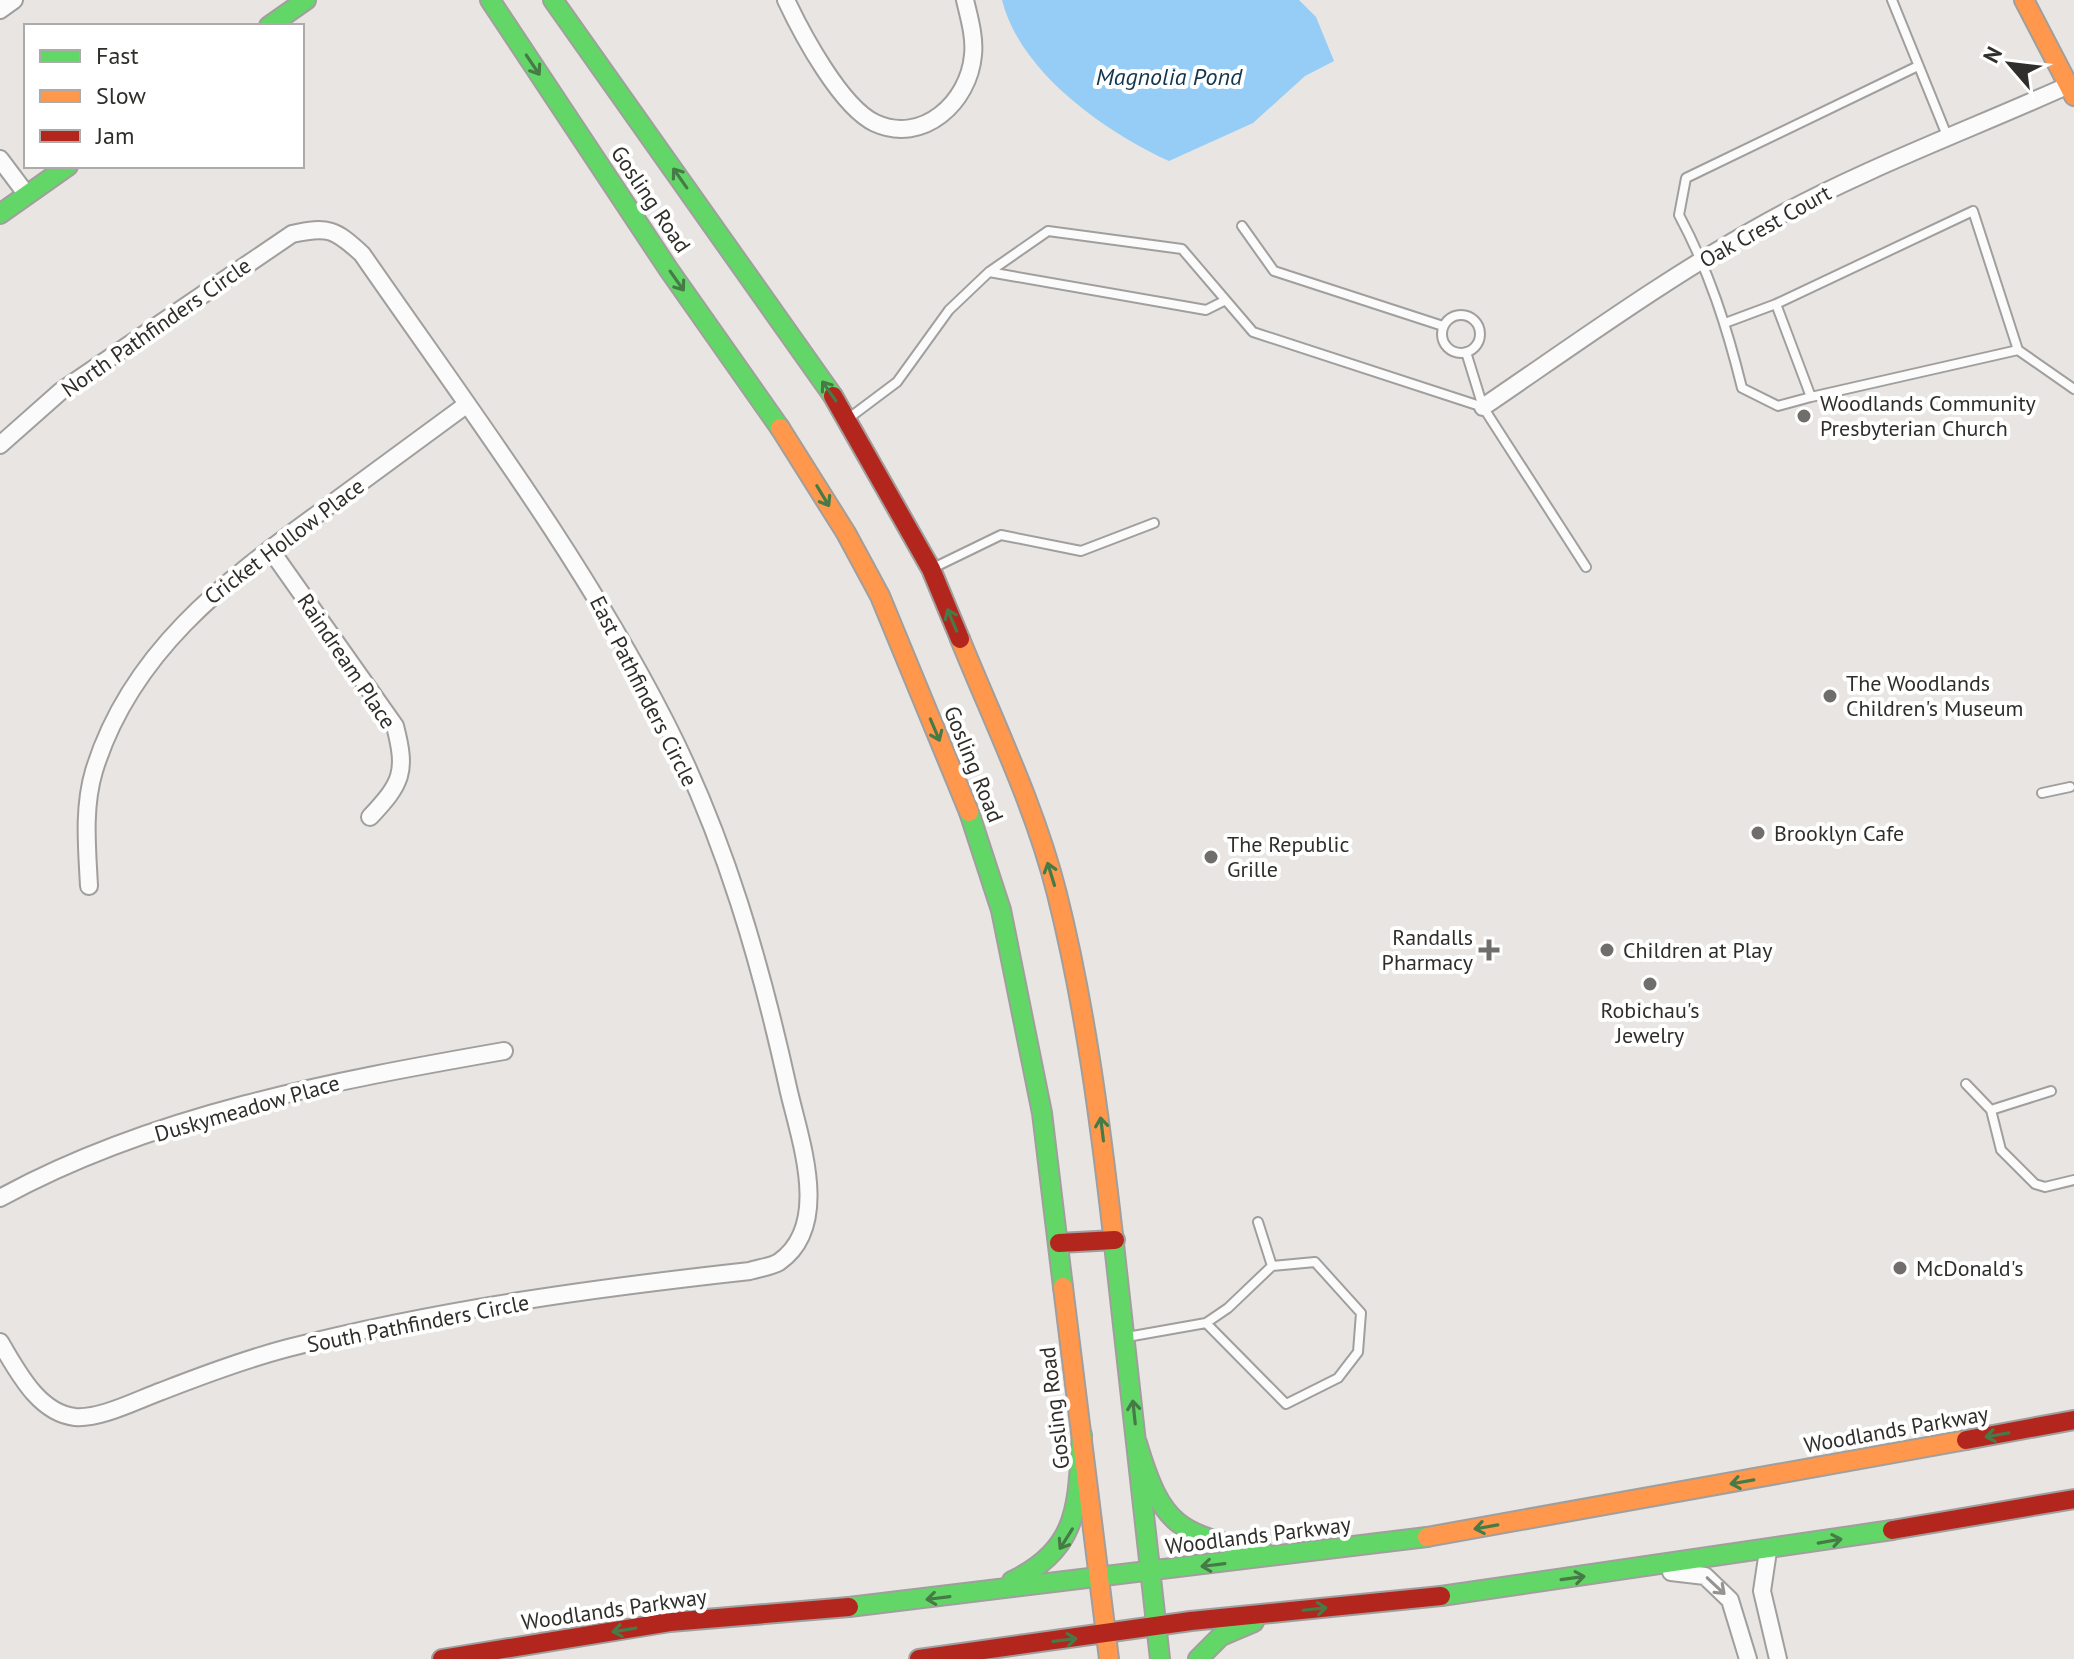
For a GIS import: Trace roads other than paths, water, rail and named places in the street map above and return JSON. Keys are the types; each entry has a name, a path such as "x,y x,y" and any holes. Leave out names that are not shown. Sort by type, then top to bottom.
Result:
{"main road":[{"path":"272,24 306,0"},
{"name":"Gosling Road","path":"490,0 669,270 797,453 880,596 968,808 1001,910 1042,1113 1109,1659"},
{"name":"Gosling Road","path":"553,0 849,418 931,569 1030,809 1057,894 1098,1103 1152,1571 1154,1629 1160,1659"},
{"path":"2024,0 2072,91"},
{"path":"0,214 65,168"},
{"path":"1059,1243 1115,1240"},
{"name":"Woodlands Parkway","path":"442,1659 670,1622 981,1592 1401,1542 2074,1420"},
{"path":"981,1592 1048,1563 1062,1547 1073,1528 1082,1435"},
{"path":"1137,1443 1150,1488 1163,1514 1179,1528 1219,1543 1290,1556"},
{"path":"919,1659 1154,1629 1191,1621 1429,1598 1768,1551 2074,1499"},
{"path":"1198,1659 1221,1636 1280,1612"},
{"path":"971,1652 1030,1659"}],"street":[{"path":"0,10 14,0"},
{"path":"786,0 847,99 874,123 904,130 933,121 955,104 973,56 965,0"},
{"name":"Oak Crest Court","path":"1483,407 1703,259 1843,183 1948,138 2072,91"},
{"path":"0,159 27,195"},
{"name":"East Pathfinders Circle","path":"322,227 343,236 362,254 599,599 689,772 751,933 800,1146 808,1197 805,1231"},
{"name":"North Pathfinders Circle","path":"0,445 61,391 215,284 292,234 322,227"},
{"name":"Cricket Hollow Place","path":"89,886 88,800 94,771 118,715 170,636 231,577 466,405"},
{"name":"Raindream Place","path":"270,549 395,726 403,756 396,790 370,817"},
{"name":"Duskymeadow Place","path":"0,1198 41,1176 219,1113 351,1078 504,1051"},
{"name":"South Pathfinders Circle","path":"0,1342 32,1391 55,1412 77,1417 118,1407 285,1349 410,1320 537,1299 750,1271 778,1262 805,1231"},
{"path":"1768,1551 1762,1591 1778,1659"},
{"path":"1642,1568 1705,1576 1730,1600 1748,1659"}],"lane":[{"path":"1892,0 1948,138"},
{"path":"1918,66 1686,178 1679,215 1703,259 1725,323 1742,388 1778,406 2018,350"},
{"path":"1725,323 1776,304 1973,211 2018,350 2074,389"},
{"path":"1242,226 1274,271 1443,326"},
{"path":"849,418 897,382 949,310 989,272 1048,231 1182,249 1253,332 1483,407"},
{"path":"989,272 1206,310 1224,301"},
{"path":"1776,304 1811,397"},
{"path":"1458,315 1476,321 1480,340 1466,352 1454,352 1445,344 1443,326 1458,315"},
{"path":"1466,352 1483,407 1586,567"},
{"path":"931,569 1001,535 1081,551 1154,523"},
{"path":"2042,793 2070,787"},
{"path":"1966,1084 1991,1110 2001,1150 2035,1184 2045,1187 2074,1180"},
{"path":"1991,1110 2051,1091"},
{"path":"1258,1222 1272,1266"},
{"path":"1126,1337 1206,1323 1228,1308 1272,1266 1315,1262 1361,1313 1358,1352 1338,1378 1286,1404 1206,1323"}],"water":[{"name":"Magnolia Pond","path":"1002,0 1299,0 1316,17 1334,61 1305,76 1253,123 1169,161 1092,116 1046,75 1012,26"}],"place":[{"name":"Woodlands Community Presbyterian Church","path":"1804,416"},
{"name":"The Woodlands Children's Museum","path":"1830,696"},
{"name":"Brooklyn Cafe","path":"1758,833"},
{"name":"The Republic Grille","path":"1211,857"},
{"name":"Randalls Pharmacy","path":"1489,950"},
{"name":"Children at Play","path":"1607,950"},
{"name":"Robichau's Jewelry","path":"1650,984"},
{"name":"McDonald's","path":"1900,1268"}]}
